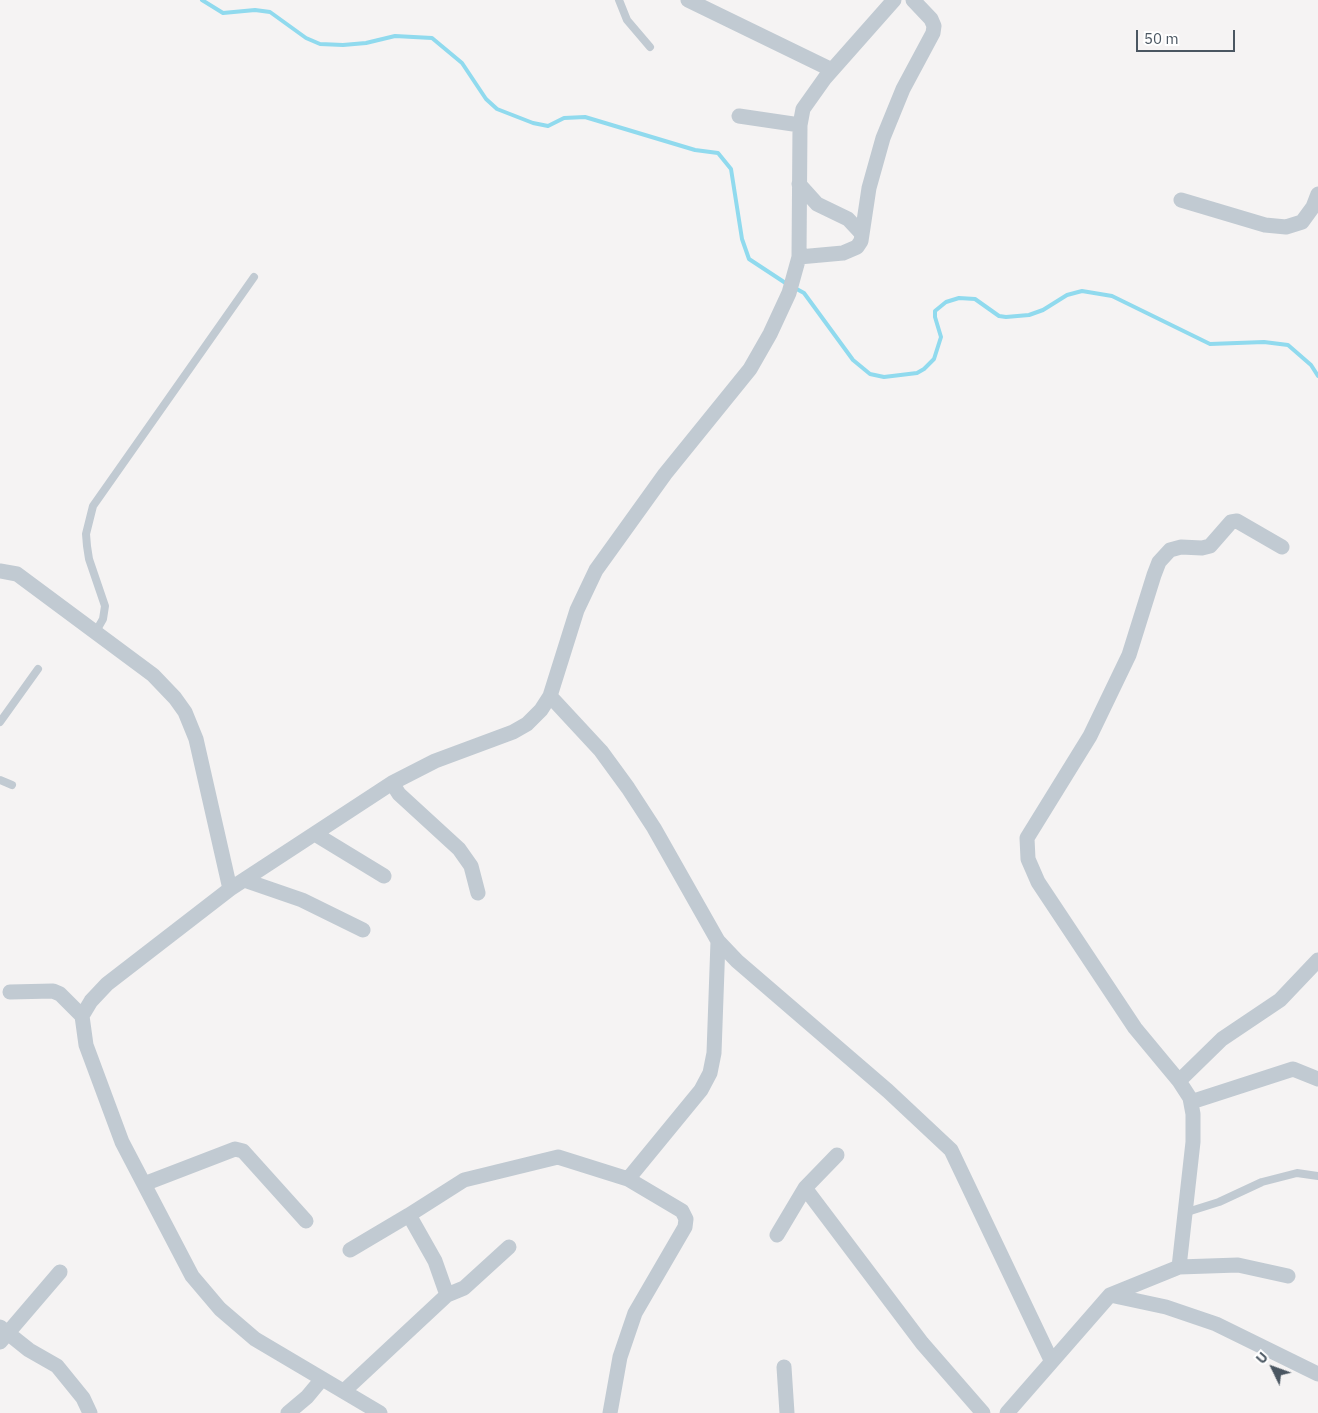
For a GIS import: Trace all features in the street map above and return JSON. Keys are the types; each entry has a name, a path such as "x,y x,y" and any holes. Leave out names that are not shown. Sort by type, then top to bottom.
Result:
{"street":[{"path":"688,0 832,70"},
{"path":"380,1413 256,1339 220,1309 192,1276 122,1142 86,1045 82,1016 90,1001 106,984 230,889 392,783 435,761 513,732 527,724 541,710 550,696 577,610 596,570 665,474 750,369 770,334 789,293 798,264 800,125 803,109 832,70 894,0"},
{"path":"798,264 843,253 857,247 862,234 869,188 883,138 902,89 933,32 934,26 931,19 913,0"},
{"path":"739,116 800,125"},
{"path":"799,184 817,204 848,219 862,234"},
{"path":"1182,200 1265,225 1286,227 1302,222 1313,206 1318,194"},
{"path":"1179,1267 1193,1142 1191,1102 1180,1081 1135,1028 1038,882 1028,859 1027,838 1090,736 1129,655 1157,568 1170,550 1181,546 1202,548 1210,546 1231,522 1237,522 1282,547"},
{"path":"0,571 17,574 153,675 175,698 185,712 196,739 230,889"},
{"path":"550,696 601,751 628,788 654,828 718,941 737,961 888,1091 951,1150 1051,1360"},
{"path":"392,783 399,794 459,849 471,866 478,893"},
{"path":"315,834 384,876"},
{"path":"244,880 302,900 363,930"},
{"path":"628,1179 701,1090 710,1073 714,1053 718,941"},
{"path":"1180,1081 1222,1039 1280,1000 1318,960"},
{"path":"10,992 53,991 60,994 82,1016"},
{"path":"1191,1102 1293,1069 1318,1079"},
{"path":"144,1184 236,1149 243,1151 306,1220"},
{"path":"777,1235 805,1188 837,1155"},
{"path":"350,1250 464,1180 558,1156 628,1179 682,1211 686,1219 685,1227 635,1313 620,1357 610,1413"},
{"path":"805,1188 922,1343 983,1413"},
{"path":"409,1215 435,1261 447,1295"},
{"path":"344,1391 447,1295 464,1288 509,1247"},
{"path":"1007,1413 1051,1360 1110,1295 1179,1267 1238,1265 1288,1276"},
{"path":"60,1272 3,1334 57,1366 82,1398 90,1413"},
{"path":"1110,1295 1166,1307 1216,1324 1318,1374"},
{"path":"784,1367 787,1413"},
{"path":"288,1413 308,1397 322,1379"}],"lane":[{"path":"619,0 627,20 650,47"},
{"path":"95,633 103,619 105,606 89,559 87,546 86,534 93,506 254,277"},
{"path":"0,722 38,669"},
{"path":"0,780 12,785"},
{"path":"1184,1213 1219,1202 1262,1182 1296,1173 1318,1176"}],"waterway":[{"path":"202,0 223,13 255,10 270,12 306,38 320,44 366,43 395,36 432,38 462,63 486,99 497,109 533,123 548,126 564,118 585,117 695,150 718,153 731,169 742,239 749,259 787,284"},
{"path":"793,287 804,293 853,360 870,374 884,377 917,373 934,359 941,337 935,311 946,302 959,298 975,299 999,316 1006,317 1029,315 1043,310 1067,295 1082,291 1112,296 1210,344 1264,342 1288,345 1311,365 1318,376"}]}
